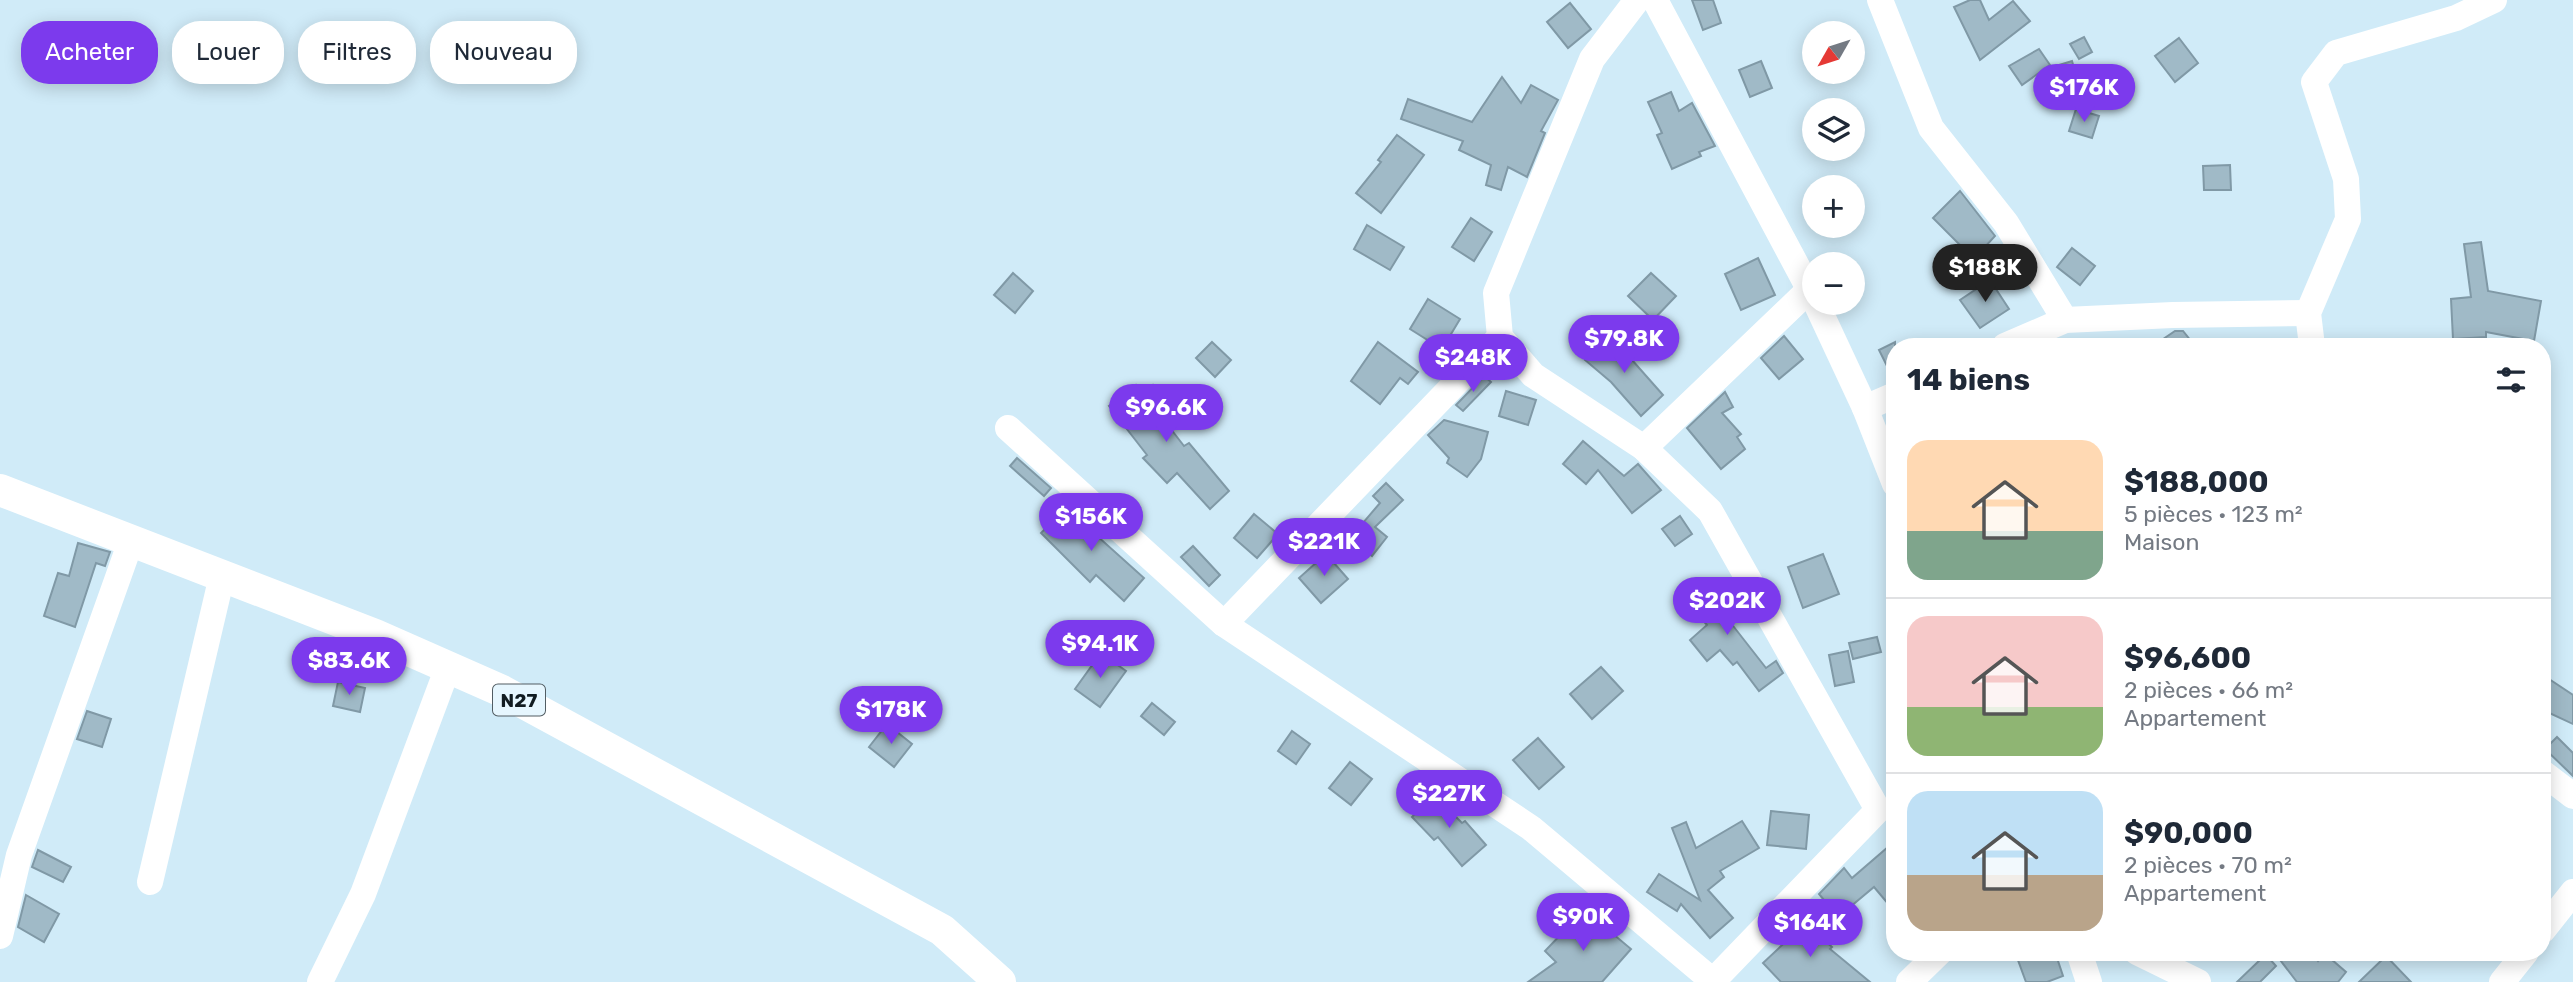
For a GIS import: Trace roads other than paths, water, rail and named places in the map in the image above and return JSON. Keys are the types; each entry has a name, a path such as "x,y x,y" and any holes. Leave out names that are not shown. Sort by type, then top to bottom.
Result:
{"main road":[{"name":"N27","path":"0,490 375,635 514,697 942,930 1000,982"}],"street":[{"path":"1008,428 1224,624 1531,828 1714,981 1878,810 1710,512 1644,448 1533,375 1500,337 1496,292 1592,59 1637,0"},
{"path":"1656,0 1802,276"},
{"path":"1880,0 1931,128 2006,223 2065,320"},
{"path":"2311,338 2308,313 2348,219 2346,179 2314,82 2336,53 2456,18 2494,0"},
{"path":"1644,448 1802,307"},
{"path":"2024,338 2065,320 2308,313"},
{"path":"1821,315 1865,408 1886,461"},
{"path":"1224,624 1500,337"},
{"path":"1865,408 1886,399"},
{"path":"0,936 19,855 131,541"},
{"path":"150,882 222,576"},
{"path":"320,982 363,894 448,667"},
{"path":"2551,779 2573,796"},
{"path":"2551,920 2573,892"},
{"path":"1909,982 1931,961"},
{"path":"2082,961 2089,982"},
{"path":"2155,961 2198,982"},
{"path":"2502,982 2519,961"}]}
